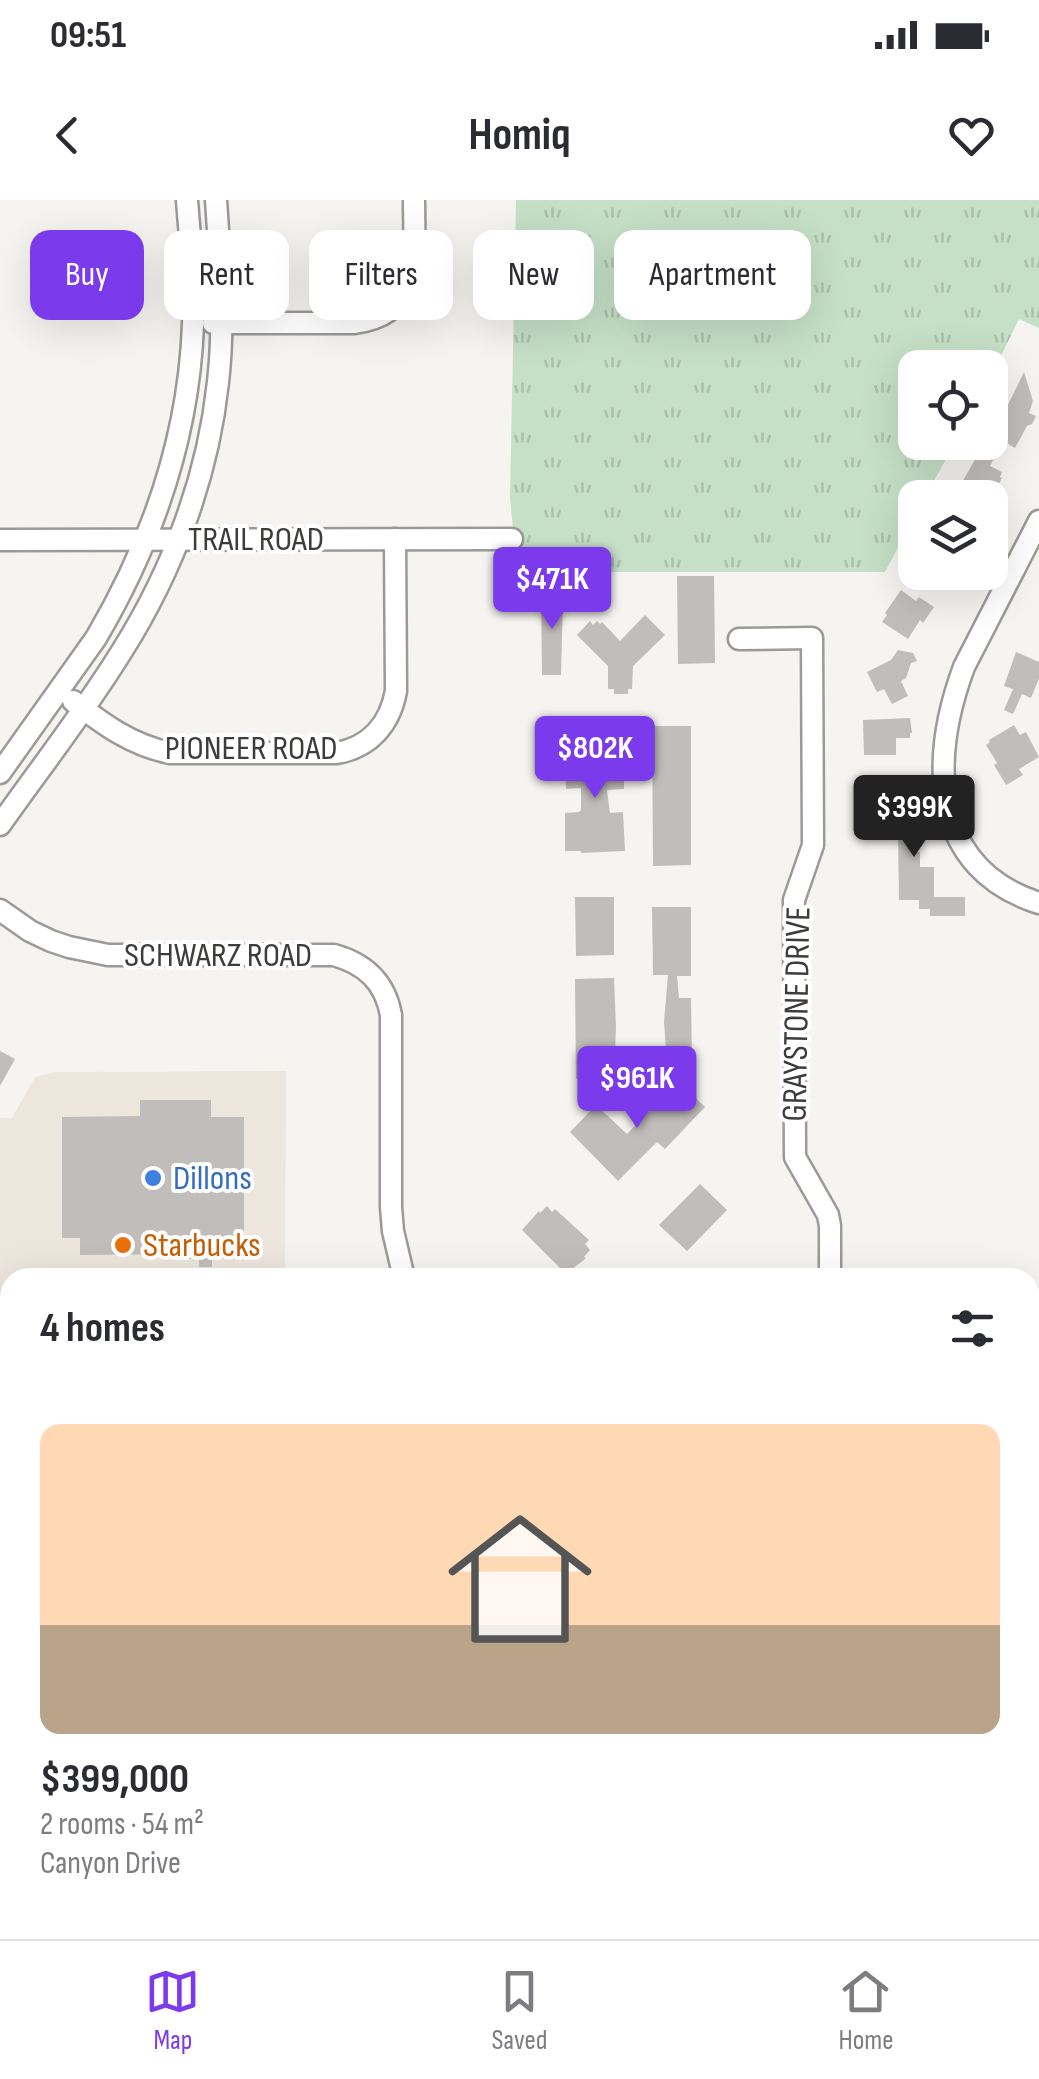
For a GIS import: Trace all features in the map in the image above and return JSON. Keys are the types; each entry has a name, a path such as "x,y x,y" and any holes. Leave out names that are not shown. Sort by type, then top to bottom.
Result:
{"street":[{"path":"0,773 109,616 147,540 174,457 184,411 193,323 186,200"},
{"path":"0,825 122,651 179,539 202,472 219,378 222,323 216,200"},
{"path":"193,323 354,323 384,315 409,285 414,265 414,200"},
{"path":"1039,521 960,678 944,746 943,786 954,830 974,862 1006,890 1039,903"},
{"name":"PIONEER ROAD","path":"58,690 102,724 150,749 351,750 365,743 394,705 395,539"},
{"name":"TRAIL ROAD","path":"0,540 512,539"},
{"path":"147,540 152,596"},
{"name":"GRAYSTONE DRIVE","path":"739,638 812,638 813,845 794,900 795,1157 828,1215 830,1268"},
{"name":"SCHWARZ ROAD","path":"0,910 30,931 88,952 334,955 374,976 388,1000 391,1016 391,1207 402,1268"}],"shaded area":[{"path":"286,1071 285,1268 0,1268 0,1118 12,1118 35,1077 55,1072"}],"green space":[{"path":"516,200 1039,200 1039,328 1019,319 1004,350 898,350 898,460 946,460 934,480 898,480 898,548 885,572 517,572 510,497 514,320 594,320 594,230 515,230"}],"building":[{"path":"1024,372 1033,401 1029,413 1036,416 1015,448 1008,444 1008,405"},
{"path":"975,460 993,460 990,466 1002,472 1001,480 963,480"},
{"path":"677,576 714,576 715,663 678,664"},
{"path":"558,590 563,599 561,675 542,675 541,591"},
{"path":"901,590 934,607 908,639 882,622"},
{"path":"645,615 665,635 633,666 632,689 628,689 628,694 614,694 614,689 608,689 608,666 577,635 590,621 593,625 597,621 620,641"},
{"path":"898,650 913,653 917,661 911,663 901,681 908,696 892,704 884,689 877,692 867,672 891,660"},
{"path":"1016,652 1039,662 1039,679 1031,698 1022,694 1013,714 1004,710 1013,689 1004,686"},
{"path":"910,718 912,733 910,738 896,738 896,755 864,755 863,720"},
{"path":"1014,725 1020,735 1026,732 1039,757 1019,769 1023,775 1006,785 986,745"},
{"path":"652,726 691,726 691,865 653,866"},
{"path":"624,750 624,789 607,790 610,813 623,812 625,851 565,851 565,813 581,810 581,788 566,789 565,751"},
{"path":"877,796 910,796 910,818 914,817 915,852 920,852 920,867 934,867 934,897 965,897 965,916 930,916 930,909 919,909 919,900 899,900 898,835 882,835"},
{"path":"575,897 614,897 614,955 576,956"},
{"path":"652,907 691,907 691,976 677,976 679,998 691,998 692,1060 667,1062 664,1022 668,975 653,975"},
{"path":"614,978 614,1078 576,1079 575,979"},
{"path":"0,1051 15,1059 0,1086"},
{"path":"678,1081 705,1107 665,1149 657,1142 618,1181 570,1132 596,1105 627,1134"},
{"name":"Dillons","path":"140,1100 211,1100 211,1117 244,1117 244,1259 212,1259 212,1267 199,1267 199,1259 186,1259 186,1254 80,1255 80,1238 62,1238 62,1117 140,1116"},
{"path":"700,1184 727,1210 687,1251 659,1225"},
{"path":"547,1206 552,1212 555,1209 589,1240 585,1244 590,1250 586,1258 574,1268 560,1268 522,1230"}],"place":[{"name":"Dillons","path":"153,1178"},
{"name":"Starbucks","path":"123,1245"}]}
